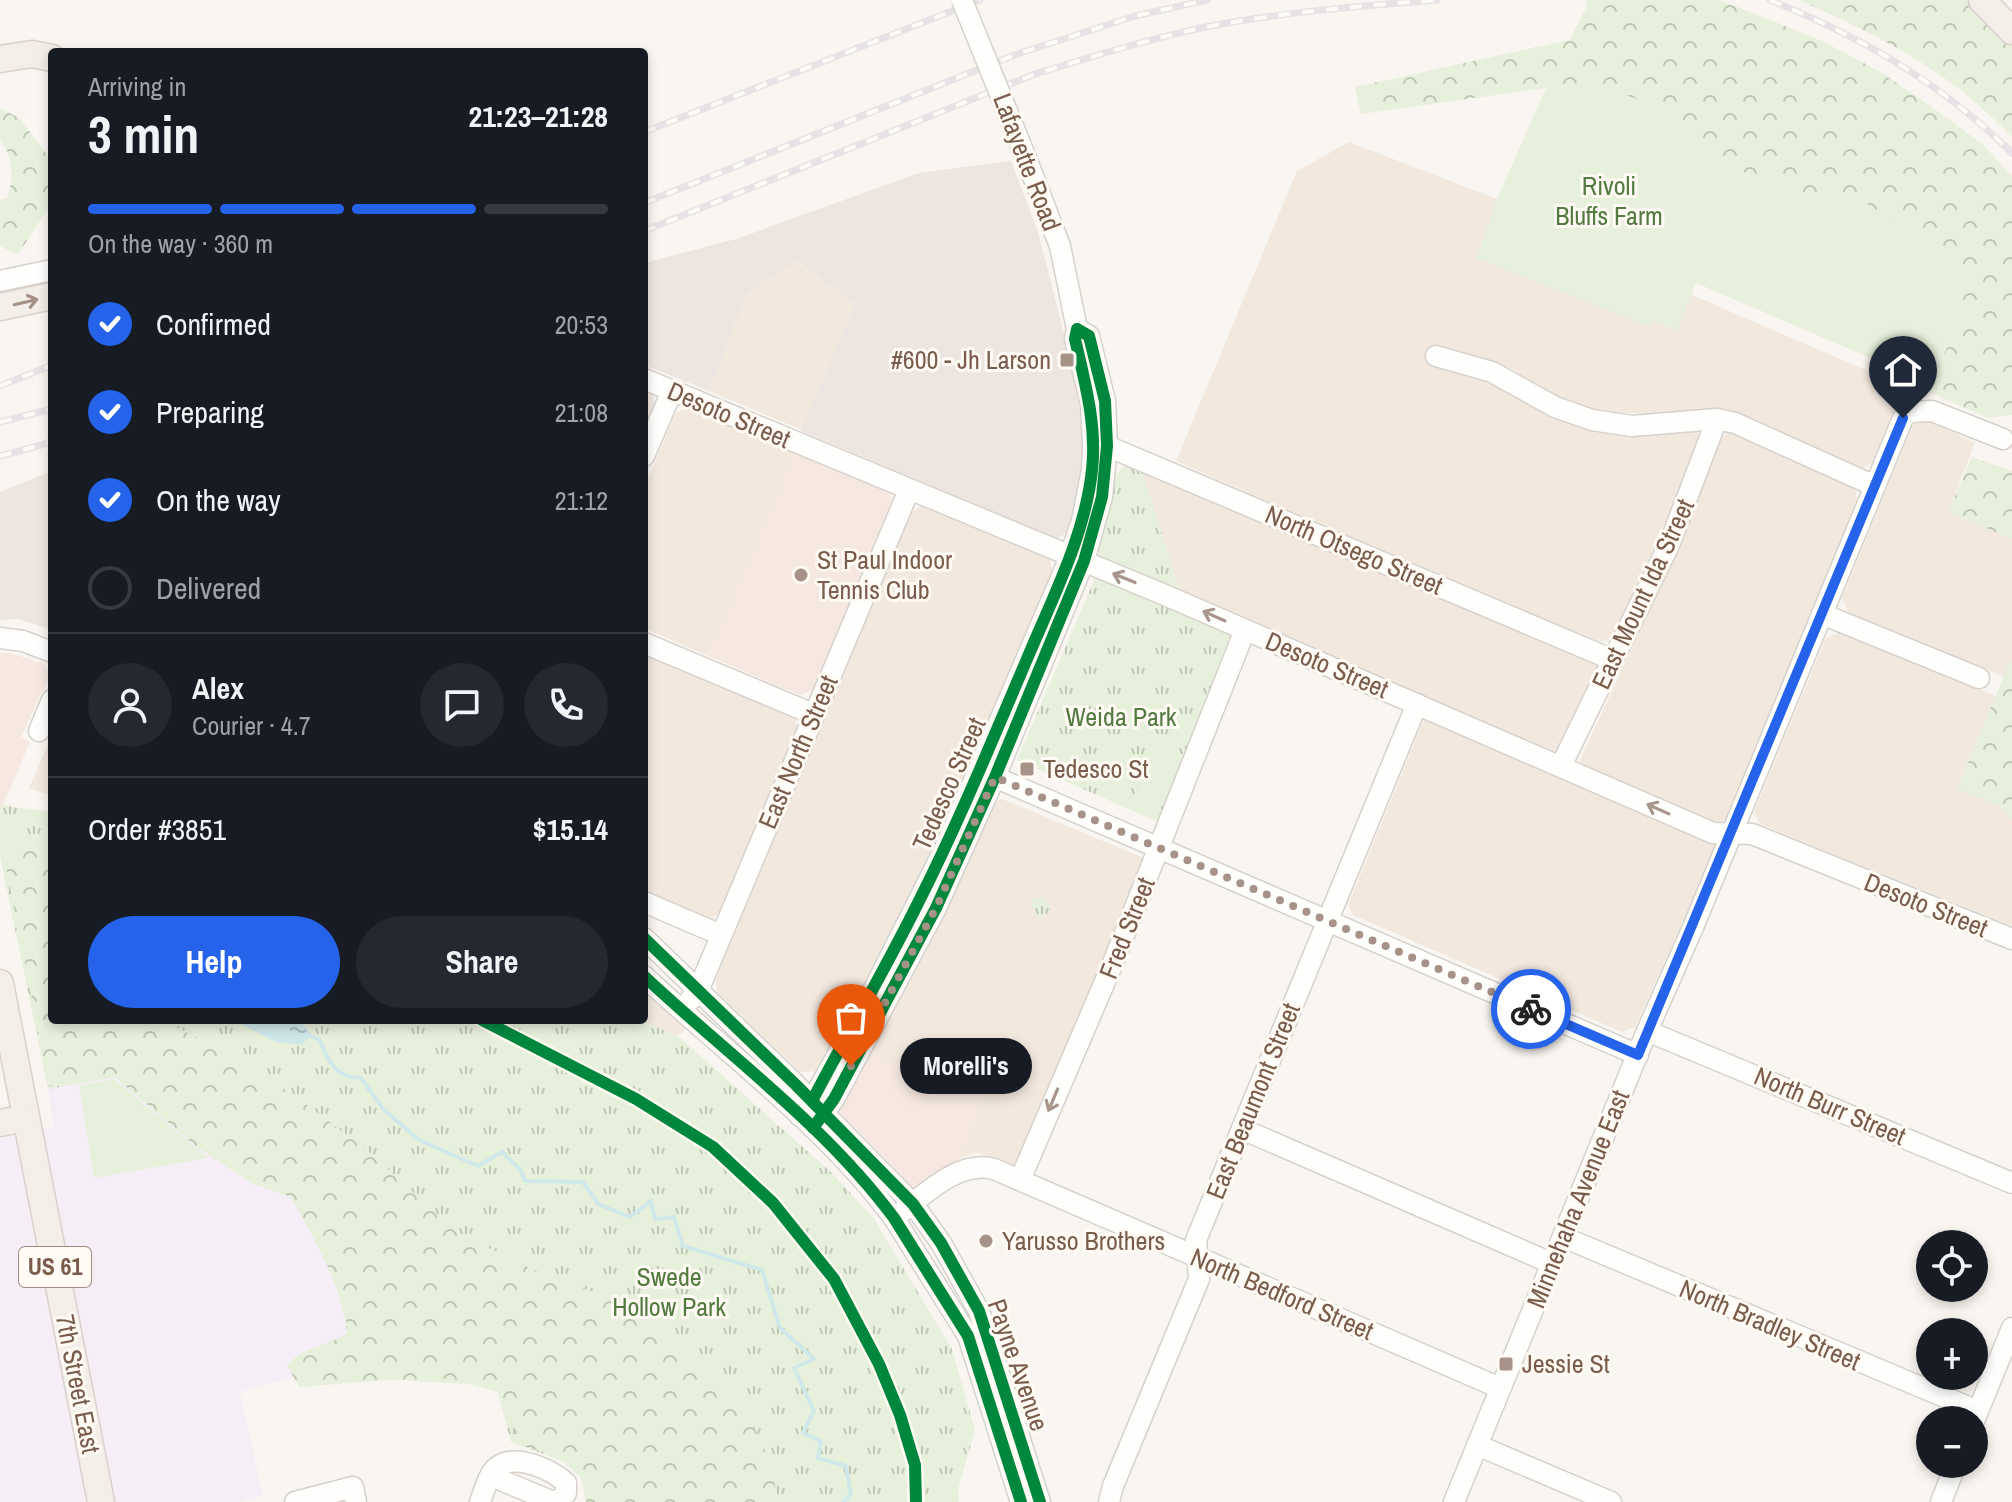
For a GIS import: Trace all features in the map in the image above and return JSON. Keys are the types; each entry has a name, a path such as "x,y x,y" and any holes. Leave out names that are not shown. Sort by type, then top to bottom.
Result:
{"main road":[{"path":"1982,0 2012,31"},
{"path":"0,59 32,54 48,57"},
{"path":"0,307 48,297"},
{"name":"7th Street East","path":"1,998 16,1104 101,1502"},
{"path":"0,1123 16,1104"}],"street":[{"name":"Lafayette Road","path":"962,0 1060,246 1077,329 1075,339 1100,445 1099,472"},
{"path":"0,281 48,271"},
{"path":"1436,356 1492,372 1555,407 1592,420 1653,426 1717,419 1735,423 1875,486"},
{"name":"Desoto Street","path":"648,381 1077,558 1713,833 1752,834 2012,939"},
{"path":"648,447 672,391"},
{"name":"Minnehaha Avenue East","path":"1454,1502 1898,428 1910,412 1932,411 2003,439"},
{"name":"East Mount Ida Street","path":"1561,766 1680,521 1717,419"},
{"name":"North Otsego Street","path":"1100,445 1613,660"},
{"name":"Tedesco Street","path":"812,1114 987,774 1077,558 1097,522 1099,472"},
{"name":"East North Street","path":"681,1011 698,991 909,490"},
{"path":"1822,614 1979,678"},
{"name":"Fred Street","path":"1020,1180 1085,1029 1245,630"},
{"path":"0,638 23,641 48,650"},
{"path":"648,645 813,714"},
{"name":"East Beaumont Street","path":"1109,1502 1199,1279 1196,1240 1417,704"},
{"path":"39,731 48,710"},
{"path":"987,774 1638,1055"},
{"path":"648,904 721,935"},
{"name":"Payne Avenue","path":"648,942 812,1114 894,1218 968,1336 1021,1502"},
{"name":"Payne Avenue","path":"648,980 681,1011 812,1114 913,1204 941,1243 979,1311 1040,1502"},
{"name":"North Burr Street","path":"1647,1031 2012,1183"},
{"path":"1242,1129 1551,1263"},
{"name":"North Bedford Street","path":"894,1218 953,1175 980,1165 1500,1388"},
{"name":"North Bradley Street","path":"1563,1237 1953,1406"},
{"path":"1980,1406 2012,1328"},
{"path":"1477,1445 1611,1502"},
{"path":"480,1502 491,1476"},
{"path":"1941,1502 1950,1478"},
{"path":"295,1502 355,1495"}],"shaded area":[{"path":"1349,142 1497,199 1477,258 1650,326 1652,321 1677,330 1690,294 1898,384 1904,399 1892,413 1873,463 1859,469 1742,415 1718,408 1652,414 1602,412 1571,404 1538,387 1511,368 1441,347 1436,366 1488,379 1537,406 1694,428 1701,437 1668,522 1613,638 1601,642 1176,461 1297,171"},
{"path":"1011,161 1038,232 1082,404 1080,487 1069,532 1057,538 801,431 855,304 796,261 747,293 709,391 648,367 648,262 736,239 919,173"},
{"path":"795,261 855,304 802,430 709,391 747,293"},
{"path":"648,388 652,389 655,407 648,424"},
{"path":"688,407 795,452 708,656 648,630 648,479 675,414"},
{"path":"1923,418 1975,443 1948,512 2012,539 2012,657 2004,677 1849,614 1842,598 1913,425"},
{"path":"1732,430 1854,486 1858,503 1726,819 1714,826 1584,769 1580,760 1673,559 1722,437"},
{"name":"St Paul Indoor Tennis Club","path":"795,452 888,493 893,498 813,690 800,695 708,656"},
{"path":"1141,467 1596,664 1599,672 1558,752 1548,753 1181,594"},
{"path":"48,473 48,629 19,619 0,620 0,492"},
{"path":"921,506 1050,560 1054,574 914,901 816,1071 800,1072 717,992 716,979 911,513"},
{"path":"1841,632 1996,696 1957,788 2000,806 2012,821 2012,926 1760,824 1754,812 1826,638"},
{"path":"0,653 10,653 45,664 48,678 21,737 30,742 3,805 0,805"},
{"path":"648,653 794,714 797,727 720,912 709,922 648,895"},
{"path":"1432,715 1713,836 1716,848 1635,1027 1622,1032 1353,915 1348,905 1423,722"},
{"path":"48,744 48,795 29,788"},
{"path":"1002,799 1146,859 1017,1167 976,1152 959,1159 993,1077 956,1089 864,1051 877,1040 935,935 941,913 992,803"},
{"path":"648,992 687,1027 678,1036 648,1024"},
{"path":"864,1051 955,1089 966,1065 993,1076 959,1159 917,1186 908,1187 856,1128 839,1118 837,1109"},
{"path":"115,1077 197,1147 251,1183 291,1197 329,1265 342,1300 351,1362 240,1392 263,1496 240,1502 0,1502 0,1139 54,1126 48,1089"}],"green space":[{"path":"1587,0 1720,0 1822,41 1879,71 1982,144 2012,176 2012,415 1988,418 1927,391 1959,321 1867,204 1814,203 1748,175 1693,133 1634,98 1581,83 1361,114 1355,87 1570,40"},
{"path":"1799,0 1974,0 2012,39 2012,137 1964,93 1913,57"},
{"name":"Rivoli Bluffs Farm","path":"1581,83 1634,98 1693,133 1748,175 1814,203 1867,204 1942,254 1965,286 1959,321 1927,391 1915,377 1696,283 1677,330 1652,321 1650,327 1477,258 1497,199 1546,88"},
{"path":"0,108 19,118 48,156 48,208 19,253 0,246 0,200 7,198 12,176 8,153 0,141"},
{"path":"1972,457 2012,471 2012,539 1948,512"},
{"path":"1129,463 1141,467 1181,594 1102,560 1097,550 1115,478"},
{"name":"Weida Park","path":"1096,576 1232,634 1236,639 1163,824 1017,760"},
{"path":"2012,657 2012,821 2000,806 1957,789"},
{"path":"1152,753 1177,764 1156,818 1129,807"},
{"name":"Swede Hollow Park","path":"0,805 48,811 48,1024 648,1024 678,1036 832,1173 874,1219 952,1349 975,1430 958,1490 959,1502 597,1502 584,1469 511,1442 496,1385 410,1381 351,1362 344,1315 332,1276 291,1197 251,1183 197,1147 115,1077 48,1089 0,856"},
{"path":"5,843 48,850 48,1024 170,1024 225,1052 294,1095 373,1155 455,1231 540,1273 627,1304 692,1355 747,1412 773,1467 777,1502 586,1502 581,1478 557,1456 519,1445 500,1392 447,1379 299,1387 287,1365 302,1353 349,1332 326,1262 310,1231 291,1197 251,1183 197,1147 115,1077 49,1086 2,847"},
{"path":"1040,897 1050,907 1049,913 1040,918 1035,917 1035,910 1030,905 1033,899"},
{"path":"114,1079 208,1158 94,1178 79,1086"}],"water":[{"path":"241,1024 303,1024 312,1035 301,1045 276,1042"}],"waterway":[{"path":"308,1035 320,1040 326,1055 339,1072 361,1078 383,1109 419,1140 478,1166 502,1152 520,1169 525,1181 583,1182 598,1204 630,1217 651,1201 655,1219 674,1217 683,1246 762,1270 780,1328 814,1359 794,1368 814,1411 803,1433 821,1441 818,1458 846,1466 851,1494 843,1502"}],"railway":[{"path":"648,130 980,0"},
{"path":"648,201 1017,54 1135,16 1207,0"},
{"path":"648,229 1035,74 1120,49 1206,27 1264,17 1437,0"},
{"path":"1770,0 1837,30 1899,64 1957,104 2012,153"},
{"path":"0,386 48,367"},
{"path":"0,422 48,410"},
{"path":"0,456 48,443"}],"cycle path":[{"path":"812,1101 947,843 1075,543 1088,495 1093,453 1089,404 1075,339 1077,329 1089,336 1105,401 1107,446 1102,497 1084,561 995,777 936,908 834,1099 813,1128"},
{"path":"648,942 913,1204 941,1243 979,1311 1040,1502"},
{"path":"648,980 807,1121 867,1184 894,1218 968,1336 1021,1502"},
{"path":"490,1024 636,1099 713,1147 773,1203 834,1279 879,1364 900,1415 915,1465 916,1502"}],"way so far":[{"path":"851,1066 936,908 995,777 1531,1009"}],"place":[{"name":"#600 - Jh Larson","path":"1067,360"},
{"name":"St Paul Indoor Tennis Club","path":"801,575"},
{"name":"Tedesco St","path":"1027,769"},
{"name":"Morelli's","path":"851,1066"},
{"name":"Yarusso Brothers","path":"986,1241"},
{"name":"Jessie St","path":"1506,1364"}],"route":[{"path":"1531,1009 1638,1055 1903,418"}]}
